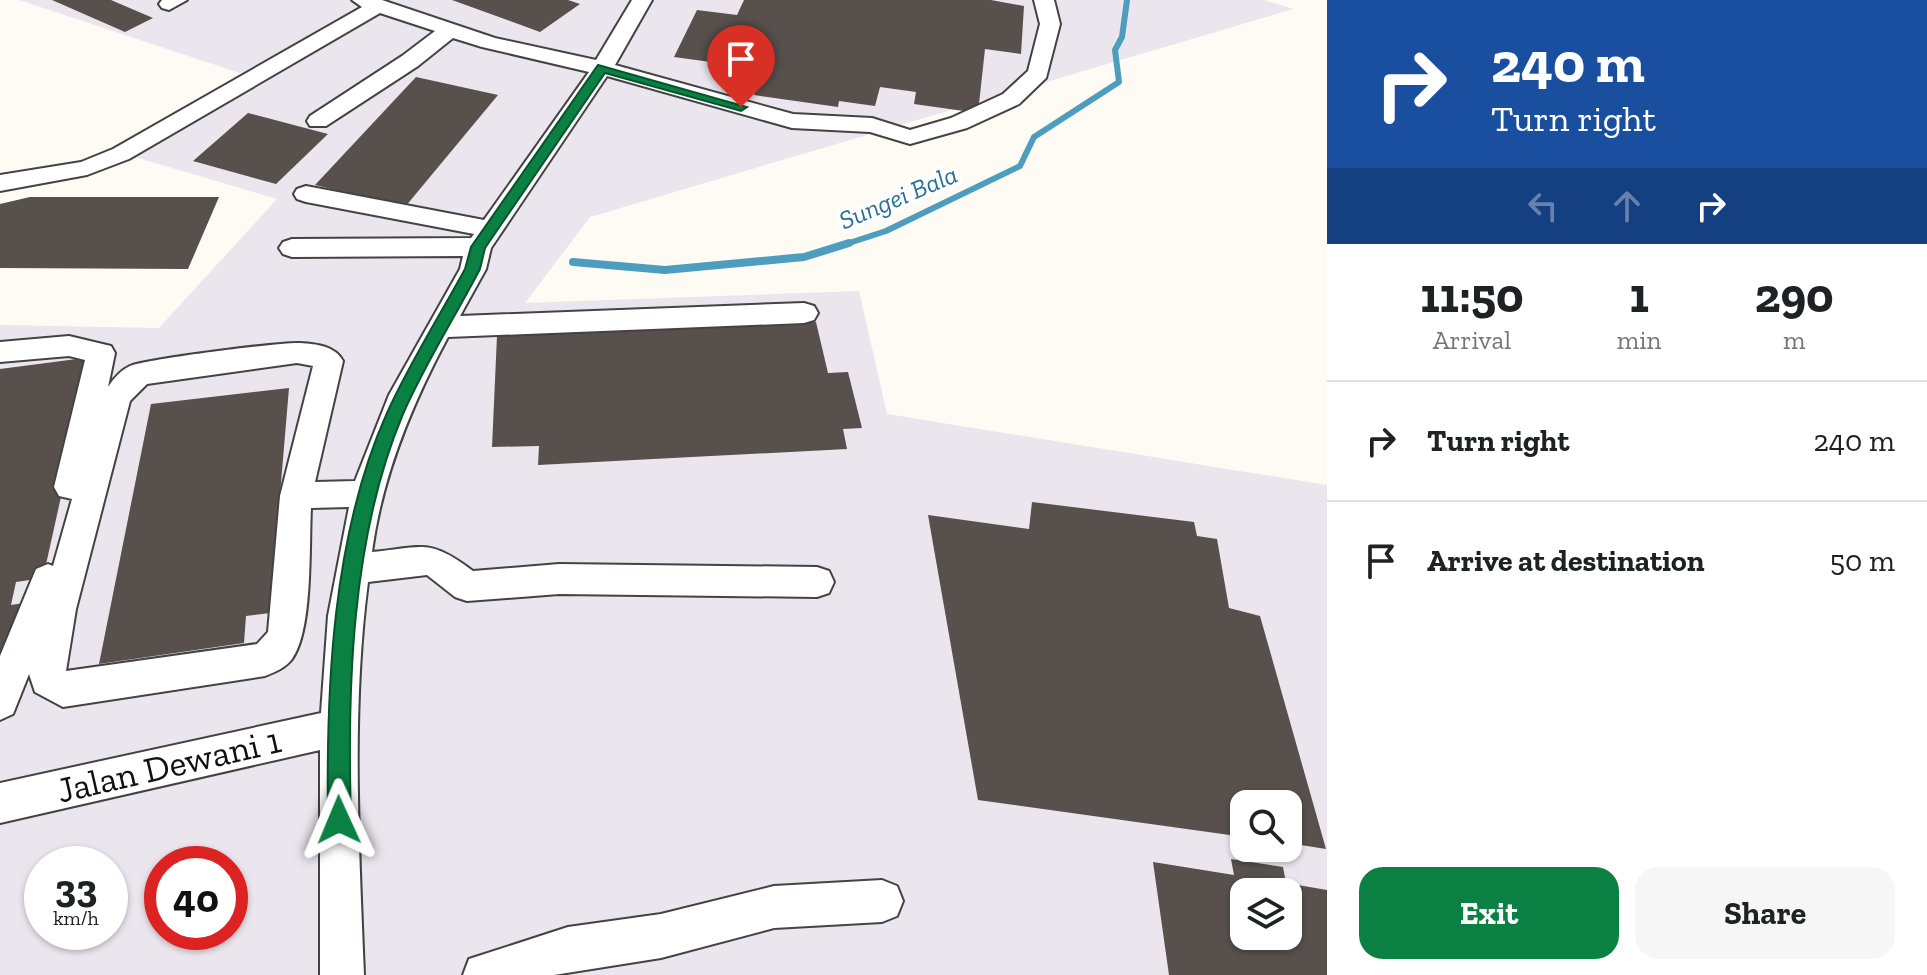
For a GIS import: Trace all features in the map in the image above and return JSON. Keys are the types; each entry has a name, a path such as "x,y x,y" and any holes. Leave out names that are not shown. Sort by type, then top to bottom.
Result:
{"street":[{"path":"342,975 338,728 352,569 369,493 395,414 473,269 484,238 602,68 642,0"},
{"path":"0,183 87,168 121,154 370,3 489,43 602,68 792,121 872,125 910,137 959,123 1011,99 1038,73 1050,24 1044,0"},
{"path":"318,121 410,61 448,31"},
{"path":"306,194 484,238"},
{"path":"292,248 484,238"},
{"path":"441,327 804,313"},
{"path":"0,352 69,346 101,353 46,588 0,702"},
{"path":"297,353 320,356 329,361 296,496 286,634 278,649 265,659 63,690 48,680 47,663 58,609 116,398 126,384 139,374 297,353"},
{"path":"296,496 369,493"},
{"path":"352,569 433,560 467,586 559,579 817,582"},
{"name":"Jalan Dewani 1","path":"0,803 338,728"},
{"path":"485,975 568,949 661,936 774,907 882,901"}],"shaded area":[{"path":"19,0 1264,0 1293,9 590,217 525,303 859,291 887,414 1327,485 1327,975 0,975 0,325 159,328 277,199 135,157 264,81"}],"building":[{"path":"52,0 111,0 153,18 125,32"},
{"path":"452,0 568,0 580,4 540,32"},
{"path":"744,0 991,0 1024,6 1021,54 985,49 978,113 914,104 916,92 880,87 875,106 839,101 838,107 754,95 757,87 733,84 740,66 674,57 697,10 737,15"},
{"path":"416,77 498,95 405,207 315,185"},
{"path":"248,113 328,134 276,184 193,161"},
{"path":"30,197 219,197 188,269 0,268 0,204"},
{"path":"816,322 828,373 848,372 862,428 843,429 847,449 538,465 539,446 492,447 497,336"},
{"path":"92,357 43,578 16,582 11,605 24,603 0,676 0,369"},
{"path":"289,388 270,613 246,616 244,643 99,664 151,404"},
{"path":"1032,502 1194,522 1197,536 1217,539 1229,608 1260,616 1326,849 1302,845 1302,790 1230,790 1230,835 978,800 928,515 1029,529"},
{"path":"1153,862 1234,875 1232,862 1283,867 1285,878 1230,878 1230,950 1302,950 1302,886 1327,890 1327,975 1169,975"}],"waterway":[{"name":"Sungei Bala","path":"843,245 886,231 1020,166 1034,137 1119,82 1115,50 1122,37 1127,0"},
{"name":"Sungei Bala","path":"573,262 665,270 804,257 849,243"}],"route":[{"path":"339,820 338,728 352,569 369,493 395,414 473,269 478,247 602,68 741,107"}]}
